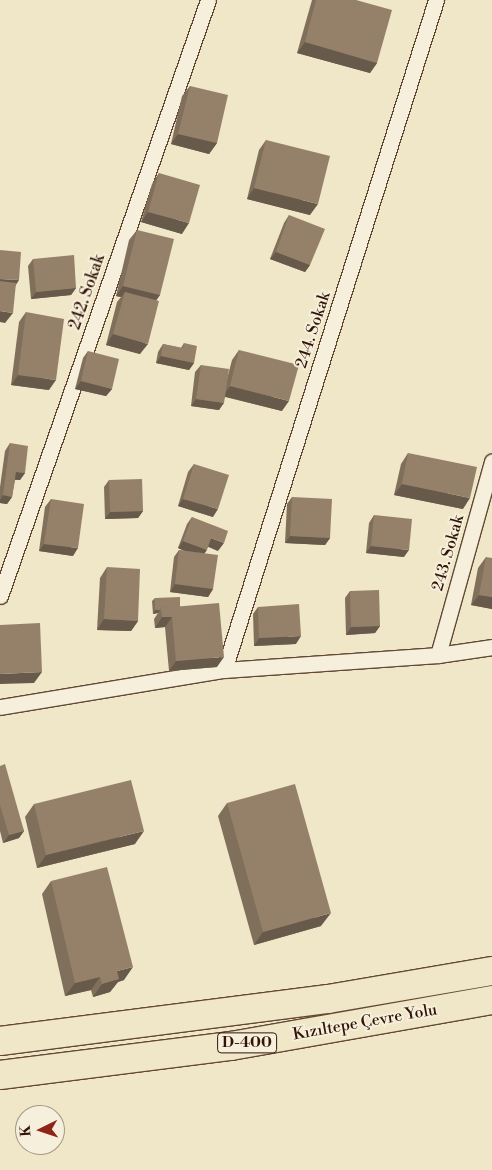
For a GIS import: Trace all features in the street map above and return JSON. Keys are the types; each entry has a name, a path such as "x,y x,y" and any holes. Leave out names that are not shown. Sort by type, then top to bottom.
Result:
{"highway":[{"name":"Kızıltepe Çevre Yolu","path":"0,1041 328,999 492,971"},
{"name":"Kızıltepe Çevre Yolu","path":"0,1075 231,1046 492,1000"}],"street":[{"name":"242. Sokak","path":"0,596 208,0"},
{"name":"244. Sokak","path":"224,670 436,0"},
{"name":"243. Sokak","path":"438,654 492,461"},
{"path":"0,707 224,670 438,654 492,646"}],"building":[{"path":"316,0 356,0 392,10 377,63 305,42"},
{"path":"190,86 228,95 217,143 178,134"},
{"path":"266,140 330,156 318,204 254,188"},
{"path":"159,173 200,185 189,223 148,212"},
{"path":"289,215 325,229 310,265 276,252"},
{"path":"137,230 174,239 160,295 123,286"},
{"path":"0,250 21,252 19,280 0,279"},
{"path":"74,255 76,288 36,292 33,259"},
{"path":"0,281 16,283 13,313 0,311"},
{"path":"125,292 159,301 148,344 113,334"},
{"path":"26,312 64,319 56,380 18,375"},
{"path":"184,343 197,346 194,363 161,356 163,344 183,348"},
{"path":"239,350 299,365 289,401 230,386"},
{"path":"88,351 119,359 112,389 81,381"},
{"path":"201,365 229,369 224,403 196,399"},
{"path":"10,443 28,446 25,473 16,472 12,497 3,495"},
{"path":"408,453 477,467 470,498 402,484"},
{"path":"194,464 229,475 218,509 183,499"},
{"path":"142,479 143,511 110,512 109,480"},
{"path":"292,497 332,499 330,538 290,536"},
{"path":"51,499 84,504 78,548 44,544"},
{"path":"374,515 412,519 409,550 371,546"},
{"path":"192,517 228,531 224,543 211,538 207,550 183,541"},
{"path":"179,550 218,555 213,589 175,584"},
{"path":"486,557 492,558 492,597 479,595"},
{"path":"107,567 140,569 138,621 104,619"},
{"path":"379,590 380,626 351,627 350,591"},
{"path":"180,597 180,607 155,610 155,598"},
{"path":"219,603 224,657 176,661 172,617 162,617 161,608"},
{"path":"299,604 301,636 259,638 258,607"},
{"path":"40,623 42,672 0,674 0,625"},
{"path":"5,764 24,831 9,835 0,805 0,766"},
{"path":"131,780 144,831 46,855 34,804"},
{"path":"295,784 331,913 263,932 227,803"},
{"path":"107,867 133,967 117,971 119,979 102,984 100,977 75,983 51,881"}]}
